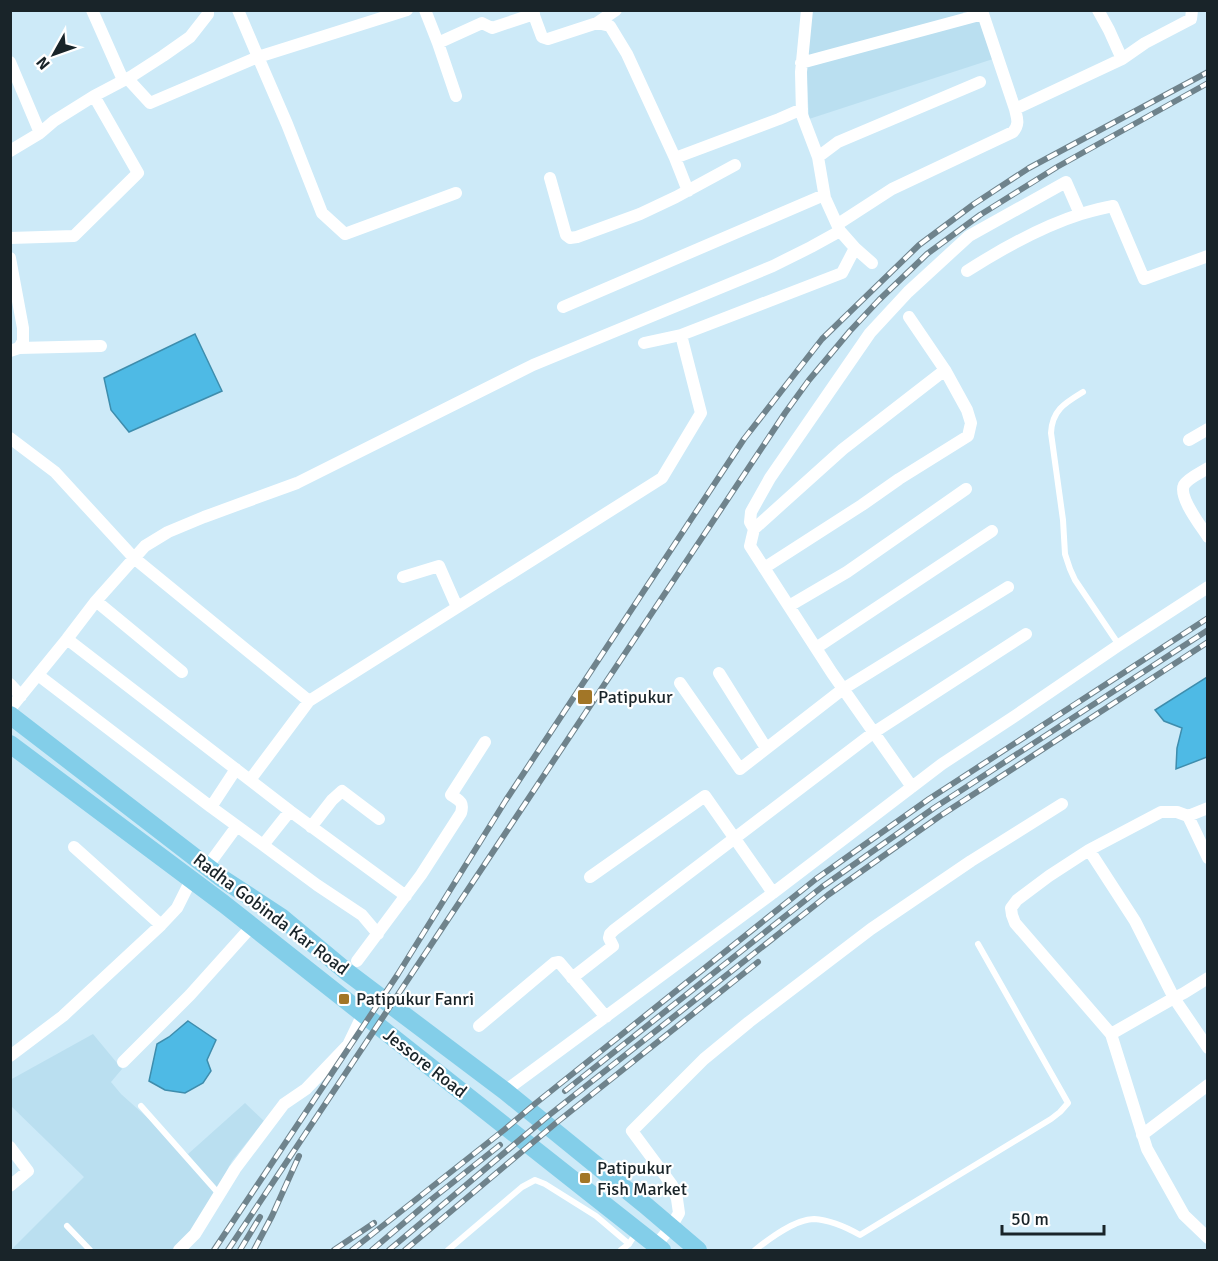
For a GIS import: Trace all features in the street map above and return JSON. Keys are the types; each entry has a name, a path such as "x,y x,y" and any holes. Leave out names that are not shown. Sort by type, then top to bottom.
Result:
{"main road":[{"name":"Radha Gobinda Kar Road","path":"10,715 214,872 281,917 347,972 505,1091 698,1251"},
{"name":"Jessore Road","path":"10,744 252,926 363,1014 633,1237 659,1248"},
{"path":"209,893 214,872"}],"street":[{"path":"92,10 125,79 150,103 258,57 407,10"},
{"path":"10,151 40,133 54,121 163,56 190,37 208,10"},
{"path":"238,10 322,213 345,234 456,193"},
{"path":"425,10 456,96"},
{"path":"438,43 482,23 492,28 533,12 542,37 548,39 597,23 616,10"},
{"path":"807,10 801,63 802,115 818,157 824,195 839,228 855,248 872,263"},
{"path":"1098,10 1122,59"},
{"path":"1015,109 1122,59 1191,19 1192,10"},
{"path":"10,709 96,601 134,558 145,546 168,532 297,483 533,365 773,266 811,248 892,189 1013,132 1017,127 1015,109 987,12 801,63"},
{"path":"597,23 610,26 627,54 688,191"},
{"path":"10,62 40,133"},
{"path":"818,157 838,141 980,82"},
{"path":"10,238 74,236 138,173 94,96"},
{"path":"675,158 802,109"},
{"path":"550,178 566,236 570,238 640,214 735,165"},
{"path":"754,529 750,522 751,512 770,478 870,333 908,292 969,236 1066,182 1080,214"},
{"path":"563,307 824,195"},
{"path":"967,271 998,251 1039,230 1080,214 1113,206 1144,279 1208,256"},
{"path":"644,343 681,335 842,273 855,248"},
{"path":"10,258 22,328 22,341 15,350"},
{"path":"764,568 968,436 971,423 967,410 945,370 909,317"},
{"path":"250,780 309,701 662,478 700,413 681,335"},
{"path":"15,350 101,346"},
{"path":"912,788 843,689 750,546 754,529 843,449 945,370"},
{"path":"1189,440 1208,429"},
{"path":"10,438 55,472 134,558 309,701"},
{"path":"1208,468 1187,481 1182,493 1208,537"},
{"path":"789,606 847,572 966,489"},
{"path":"816,648 992,531"},
{"path":"403,577 439,566 457,607"},
{"path":"680,683 740,769 843,689 1008,587"},
{"path":"505,1091 773,893 942,764 1208,587"},
{"path":"96,601 182,672"},
{"path":"572,978 613,946 609,938 610,934 734,838 873,733 1026,634"},
{"path":"67,639 311,827 406,896"},
{"path":"719,673 766,748"},
{"path":"38,675 211,807 362,915 378,934"},
{"path":"10,684 21,696"},
{"path":"357,961 406,896 461,813 462,803 451,795 485,742"},
{"path":"211,807 236,770"},
{"path":"311,827 342,791 379,819"},
{"path":"590,877 705,796 773,893"},
{"path":"659,1248 679,1213 677,1199 672,1185 632,1131 704,1059 871,929 971,861 1062,804"},
{"path":"1208,808 1188,816 1177,812 1161,812 1089,850 1049,876 1017,900 1011,908 1015,923 1111,1034 1147,1149 1184,1215 1208,1238"},
{"path":"263,845 290,811"},
{"path":"1188,816 1208,858"},
{"path":"214,872 237,826"},
{"path":"74,847 161,925"},
{"path":"1089,850 1135,921 1174,998 1208,1048"},
{"path":"10,1056 63,1016 161,925 177,908 191,880"},
{"path":"123,1062 190,995 252,926"},
{"path":"479,1026 554,963 559,962 606,1017"},
{"path":"1111,1034 1208,978"},
{"path":"179,1251 195,1234 235,1168 284,1104 306,1089 348,1045 363,1014"},
{"path":"1142,1135 1208,1084"},
{"path":"10,1147 28,1171 10,1186"}],"lane":[{"path":"1083,392 1066,402 1057,411 1051,426 1064,520 1065,554 1075,580 1119,645"},
{"path":"755,1251 795,1224 813,1219 840,1224 860,1235 1051,1119 1068,1103 978,944"},
{"path":"141,1106 220,1195"},
{"path":"448,1251 522,1187 535,1180 633,1237 621,1251"},
{"path":"67,1226 90,1251"}],"shaded area":[{"path":"810,11 963,11 965,24 979,18 993,59 809,119 807,53"},
{"path":"93,1034 122,1069 111,1082 121,1094 188,1154 245,1103 264,1121 232,1161 193,1233 176,1250 11,1250 84,1177 11,1106 10,1080"}],"water":[{"path":"195,334 222,391 129,432 111,410 104,378"},
{"path":"1207,677 1207,757 1176,769 1177,748 1182,728 1164,721 1155,710"},
{"path":"188,1021 216,1040 207,1060 211,1071 203,1083 185,1093 165,1090 149,1081 157,1044"}],"railway":[{"path":"214,1250 398,974 506,800 744,439 822,339 919,245 974,204 1029,168 1208,72"},
{"path":"228,1250 785,413 850,331 927,254 980,215 1057,167 1208,83"},
{"path":"352,1250 816,879 929,799 1208,618"},
{"path":"565,1091 822,887 934,808 1208,630"},
{"path":"389,1250 548,1116 828,895 940,816 1208,642"},
{"path":"405,1250 556,1123 758,962"},
{"path":"372,1250 500,1145"},
{"path":"254,1250 299,1156"},
{"path":"240,1250 260,1217"},
{"path":"334,1250 374,1223"}],"place":[{"name":"Patipukur","path":"585,697"},
{"name":"Patipukur Fanri","path":"344,999"},
{"name":"Patipukur Fish Market","path":"585,1178"}]}
